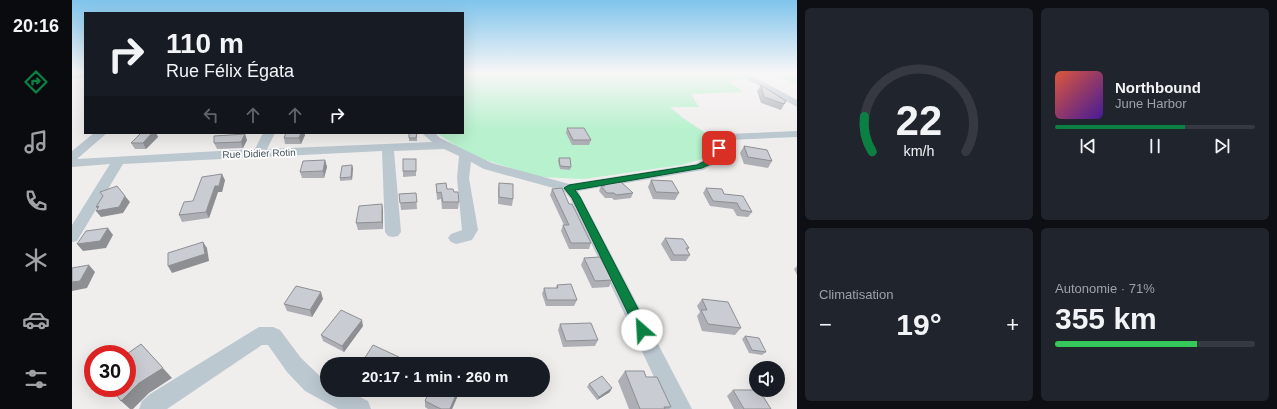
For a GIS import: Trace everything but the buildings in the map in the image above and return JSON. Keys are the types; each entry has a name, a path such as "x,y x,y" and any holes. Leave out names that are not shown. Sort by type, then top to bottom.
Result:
{"street":[{"path":"775,92 797,104"},
{"path":"72,158 101,134"},
{"path":"260,153 269,134"},
{"path":"429,134 436,140 465,156 488,166 569,188 699,167 712,160 721,140 730,136 797,134"},
{"name":"Rue Didier Rotin","path":"72,163 445,145"},
{"path":"388,148 393,232"},
{"path":"456,238 467,236 470,230 463,178 465,156"},
{"path":"72,237 119,160"},
{"path":"569,188 576,197 681,409"},
{"path":"150,409 158,402 259,336 273,336 294,365 313,384 360,409"}],"green space":[{"path":"464,92 741,92 691,94 699,107 670,107 683,118 713,138 709,157 681,165 584,179 539,177 486,160 459,148 438,134 464,134"}],"route":[{"path":"642,330 576,197 569,188 592,183 699,167 712,160 719,148"}]}
